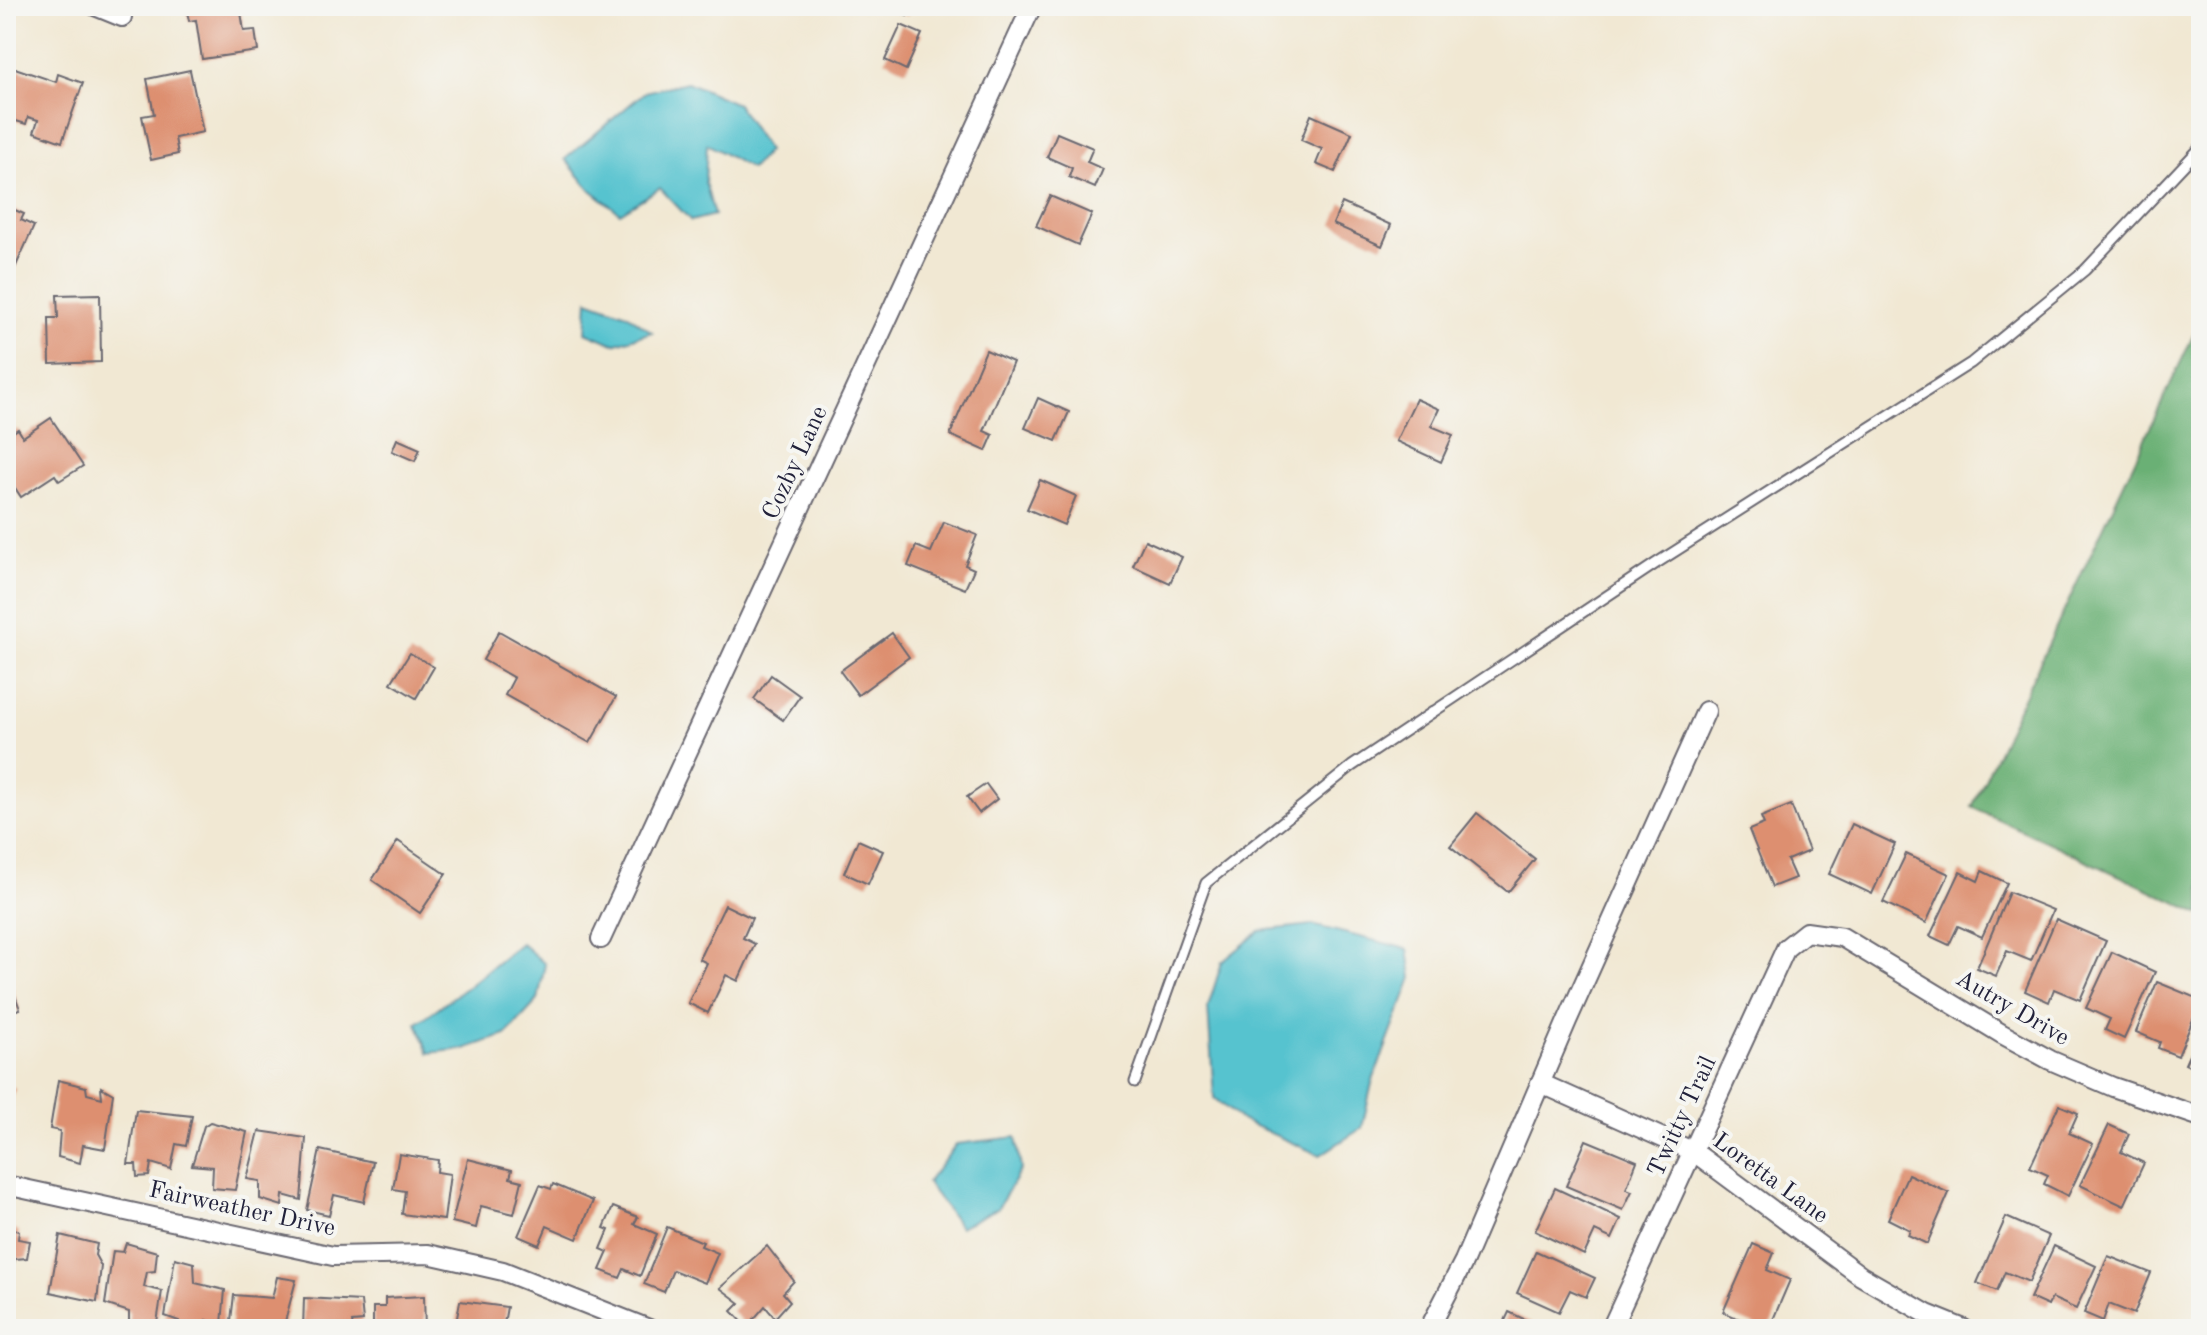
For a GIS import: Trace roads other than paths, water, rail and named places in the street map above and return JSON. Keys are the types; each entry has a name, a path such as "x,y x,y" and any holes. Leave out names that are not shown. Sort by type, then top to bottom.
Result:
{"street":[{"path":"95,6 122,17"},
{"name":"Cozby Lane","path":"601,939 1032,6"},
{"path":"1429,1329 1464,1261 1706,711"},
{"name":"Autry Drive","path":"1806,932 1842,937 2050,1060 2113,1087 2201,1117"},
{"name":"Twitty Trail","path":"1611,1329 1786,948 1806,932"},
{"name":"Loretta Lane","path":"1540,1083 1694,1152 1861,1276 1927,1314 1964,1329"},
{"name":"Fairweather Drive","path":"6,1185 333,1256 428,1254 488,1267 649,1329"}],"lane":[{"path":"1135,1082 1206,883 1352,766 1642,572 1971,363 2085,270 2201,147"}],"water":[{"path":"687,82 737,104 768,151 751,169 707,144 705,182 714,215 691,221 660,188 620,213 591,190 565,159 645,92"},
{"path":"588,300 627,314 652,332 614,344 586,332"},
{"path":"1312,925 1408,949 1412,978 1372,1083 1362,1128 1320,1155 1241,1120 1214,1098 1208,1007 1222,962 1260,931"},
{"path":"521,943 545,964 538,1000 506,1035 464,1049 429,1053 417,1023"},
{"path":"1016,1137 1021,1169 998,1208 960,1227 927,1183 957,1144"}]}
